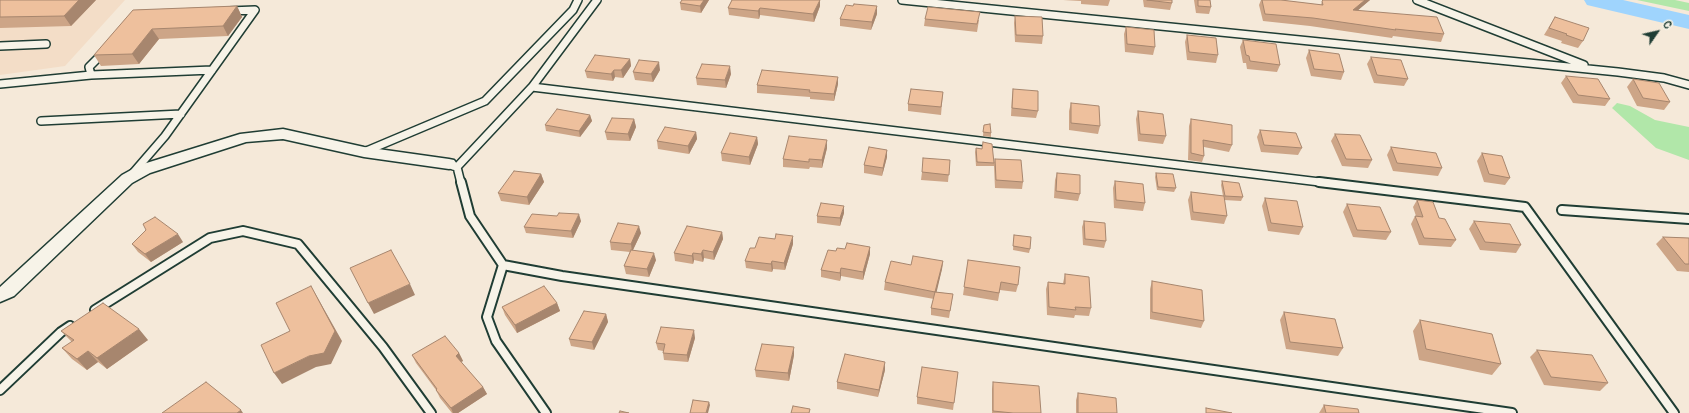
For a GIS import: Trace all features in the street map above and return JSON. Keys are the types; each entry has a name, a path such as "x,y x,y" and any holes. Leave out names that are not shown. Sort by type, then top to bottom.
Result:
{"street":[{"path":"0,295 8,291 127,179 145,168 245,137 283,134 364,152 453,166"}],"lane":[{"path":"364,152 485,101 573,10 578,0"},
{"path":"597,0 532,87 453,166 470,216 503,265 570,277 1512,413"},
{"path":"902,0 1595,69 1664,78 1689,85"},
{"path":"1417,0 1595,69"},
{"path":"127,179 165,136 255,10 224,11"},
{"path":"0,46 46,44"},
{"path":"91,75 89,67 109,46"},
{"path":"0,84 91,75 212,70"},
{"path":"532,87 1525,207 1674,413"},
{"path":"41,121 180,114"},
{"path":"1562,210 1689,219"},
{"path":"0,390 61,332 210,238 243,231 298,244 383,347 431,413"},
{"path":"503,265 487,317 496,341 546,413"}],"shaded area":[{"path":"0,0 125,0 65,66 0,75"}],"green space":[{"path":"1637,0 1675,0 1689,3 1689,11"},
{"path":"1617,103 1630,106 1655,120 1689,127 1689,160 1656,148 1612,108"}],"building":[{"path":"0,0 79,0 64,16 0,17"},
{"path":"682,0 704,0 700,6 680,3"},
{"path":"732,0 820,0 813,14 760,8 758,11 728,8"},
{"path":"1147,0 1172,0 1172,3"},
{"path":"1198,0 1210,0 1211,7 1198,6"},
{"path":"1262,0 1281,0 1323,5 1323,0 1365,0 1353,10 1437,17 1444,34 1395,29 1396,30 1313,18 1265,14"},
{"path":"854,4 877,6 872,22 840,19 846,5 853,6"},
{"path":"237,6 223,26 152,29 132,54 94,55 133,10"},
{"path":"928,7 980,12 977,24 925,19"},
{"path":"1015,16 1042,17 1043,36 1016,35"},
{"path":"1555,17 1589,28 1583,41 1549,28"},
{"path":"1126,27 1154,30 1155,47 1127,44"},
{"path":"1187,35 1216,38 1218,55 1189,52"},
{"path":"1243,40 1276,44 1280,65 1250,61 1249,56 1246,55"},
{"path":"1309,50 1339,54 1344,72 1314,69"},
{"path":"595,55 630,59 621,70 614,70 611,74 585,71"},
{"path":"1371,57 1401,60 1408,79 1377,75"},
{"path":"639,60 659,62 651,74 633,72"},
{"path":"702,64 730,66 725,80 696,78"},
{"path":"762,70 838,77 834,94 809,92 810,90 757,85"},
{"path":"1566,76 1598,79 1610,99 1578,95"},
{"path":"1633,79 1659,83 1670,102 1643,98"},
{"path":"911,89 943,92 941,107 908,104"},
{"path":"1013,89 1038,91 1038,111 1012,108"},
{"path":"1071,103 1099,106 1100,126 1071,123"},
{"path":"557,109 590,115 579,131 545,125"},
{"path":"1138,111 1163,114 1166,136 1140,134"},
{"path":"612,118 634,119 628,134 605,132"},
{"path":"1191,119 1232,125 1232,145 1203,140 1204,156 1191,153"},
{"path":"990,124 991,133 983,132 984,125"},
{"path":"665,127 696,132 688,146 657,141"},
{"path":"1260,130 1296,133 1302,148 1264,145"},
{"path":"730,133 757,137 749,157 721,153"},
{"path":"1335,134 1360,135 1372,160 1346,159"},
{"path":"789,136 827,140 822,160 809,159 809,162 783,159"},
{"path":"983,142 992,144 994,163 977,162 976,148 982,149"},
{"path":"869,147 887,150 883,168 864,165"},
{"path":"1391,147 1436,153 1442,168 1397,163"},
{"path":"1482,153 1502,156 1510,178 1489,174"},
{"path":"923,158 950,160 949,175 922,172"},
{"path":"995,159 1021,160 1023,182 996,180"},
{"path":"514,171 541,174 527,197 498,193"},
{"path":"1057,173 1080,175 1080,194 1056,191"},
{"path":"1156,173 1173,174 1176,188 1158,187"},
{"path":"1115,181 1143,184 1145,203 1116,200"},
{"path":"1222,181 1239,183 1243,197 1225,196"},
{"path":"1191,192 1224,196 1227,216 1193,212"},
{"path":"1265,198 1297,201 1303,227 1271,223"},
{"path":"1417,200 1433,202 1439,218 1445,219 1456,240 1424,238 1415,216 1423,217"},
{"path":"821,203 844,206 840,218 817,216"},
{"path":"1347,204 1380,207 1391,232 1357,230"},
{"path":"559,213 579,214 571,231 524,227 532,214 557,216"},
{"path":"155,217 178,234 145,254 132,244 146,230 143,224"},
{"path":"1084,221 1105,223 1106,241 1085,239"},
{"path":"1474,221 1510,224 1521,245 1485,242"},
{"path":"618,223 639,226 631,244 610,242"},
{"path":"687,226 722,232 713,252 703,250 701,254 693,253 692,256 674,253"},
{"path":"776,234 793,236 784,263 772,261 771,264 745,261 750,248 755,248 759,237 775,239"},
{"path":"1014,235 1031,237 1030,249 1013,246"},
{"path":"1663,237 1689,238 1689,264 1685,264"},
{"path":"847,243 870,247 863,272 841,268 840,273 821,270 828,250 836,251 837,248 845,249"},
{"path":"391,250 410,284 368,303 350,268"},
{"path":"631,250 654,253 647,269 624,266"},
{"path":"913,256 943,261 935,292 885,282 891,261 911,265"},
{"path":"968,260 1020,267 1018,285 1001,282 999,293 964,287"},
{"path":"1065,274 1089,277 1091,308 1075,307 1076,310 1049,307 1048,282 1065,284"},
{"path":"1152,281 1202,290 1204,321 1152,312"},
{"path":"311,286 335,331 324,353 309,356 274,373 261,345 290,331 276,303"},
{"path":"544,286 557,303 515,325 502,307"},
{"path":"935,292 953,294 950,311 931,308"},
{"path":"103,303 139,329 97,358 88,351 77,359 62,348 74,340 61,331"},
{"path":"584,311 606,314 592,342 569,339"},
{"path":"1284,312 1335,319 1343,348 1290,342"},
{"path":"1420,320 1492,334 1501,364 1426,349"},
{"path":"661,327 694,330 687,355 663,353 665,344 656,343"},
{"path":"445,336 459,353 456,356 483,387 451,408 436,390 437,389 412,355"},
{"path":"762,344 794,347 788,373 755,370"},
{"path":"1537,350 1592,355 1608,383 1551,377"},
{"path":"845,354 885,362 879,390 837,382"},
{"path":"922,367 958,372 954,403 917,397"},
{"path":"206,382 241,410 237,413 162,413"},
{"path":"993,382 1039,386 1041,413 993,411"},
{"path":"1078,393 1116,398 1117,413 1078,413"},
{"path":"693,400 709,402 706,413 690,413"},
{"path":"1324,405 1358,409 1359,413 1326,413"},
{"path":"793,406 810,409 809,413 791,413"},
{"path":"1206,408 1232,413 1206,413"}],"waterway":[{"path":"1595,0 1689,22"}]}
